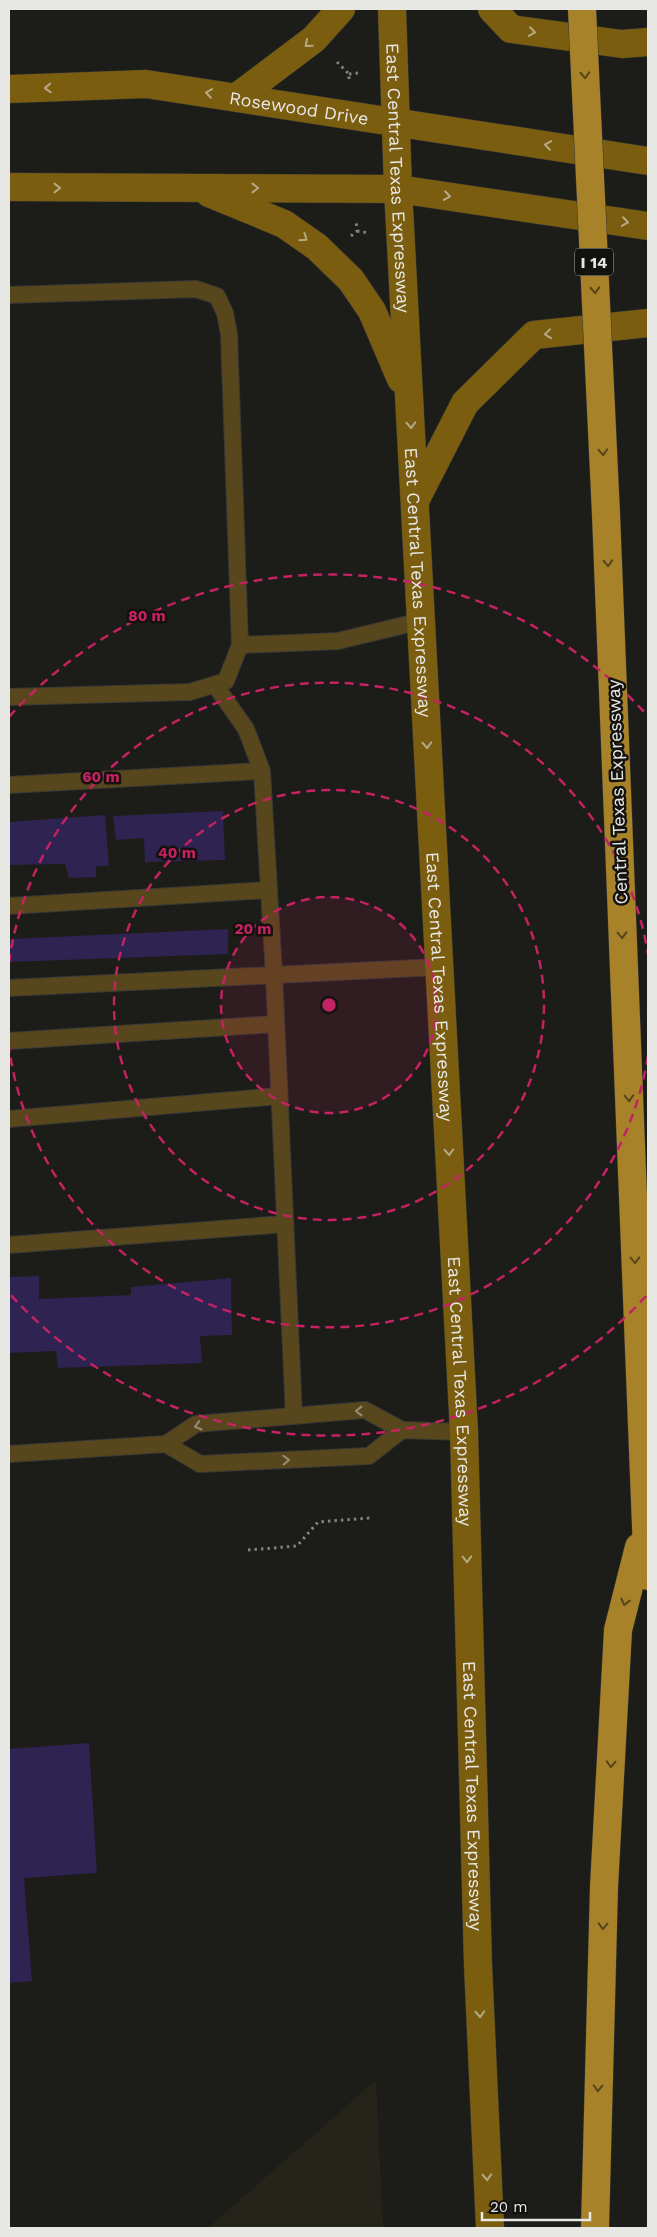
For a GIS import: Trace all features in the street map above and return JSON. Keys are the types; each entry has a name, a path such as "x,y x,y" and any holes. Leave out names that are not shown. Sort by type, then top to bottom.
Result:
{"highway":[{"name":"Central Texas Expressway","path":"582,9 606,514 648,1576"},
{"path":"595,2228 604,1887 618,1630 646,1521"}],"main road":[{"path":"237,97 314,39 341,9"},
{"name":"East Central Texas Expressway","path":"392,9 398,189 464,1432 478,1966 490,2228"},
{"path":"492,9 511,30 622,44 648,42"},
{"name":"Rosewood Drive","path":"9,89 146,84 648,161"},
{"path":"9,187 398,189 648,226"},
{"path":"196,188 284,224 317,247 351,280 372,311 410,399"},
{"path":"415,502 465,403 534,335 648,323"}],"lane":[{"path":"9,295 196,289 216,296 225,313 229,334 240,645 226,681 190,692 9,697"},
{"path":"240,645 338,641 421,621"},
{"path":"215,685 246,729 262,771 274,975 294,1416"},
{"path":"9,785 262,771"},
{"path":"9,906 269,890"},
{"path":"9,988 439,967"},
{"path":"9,1040 276,1024"},
{"path":"9,1119 279,1096"},
{"path":"9,1245 285,1224"},
{"path":"9,1454 166,1444 196,1424 365,1410 402,1430 464,1432"},
{"path":"166,1444 200,1464 369,1456 402,1430"}],"path":[{"path":"333,58 349,74 350,88"},
{"path":"349,74 359,73"},
{"path":"356,215 357,231"},
{"path":"345,240 357,231 369,233"},
{"path":"248,1550 297,1546 318,1522 370,1518"}],"shaded area":[{"path":"376,2080 383,2228 208,2228"}],"building":[{"path":"223,811 225,860 145,862 144,838 116,840 113,816"},
{"path":"105,815 109,866 96,866 96,877 69,878 65,864 9,865 9,822"},
{"path":"228,929 228,954 9,962 9,939"},
{"path":"39,1276 39,1299 131,1295 131,1287 231,1278 232,1335 200,1336 202,1363 58,1368 56,1351 9,1353 9,1277"},
{"path":"89,1743 97,1873 24,1878 32,1981 9,1983 9,1749"}]}
